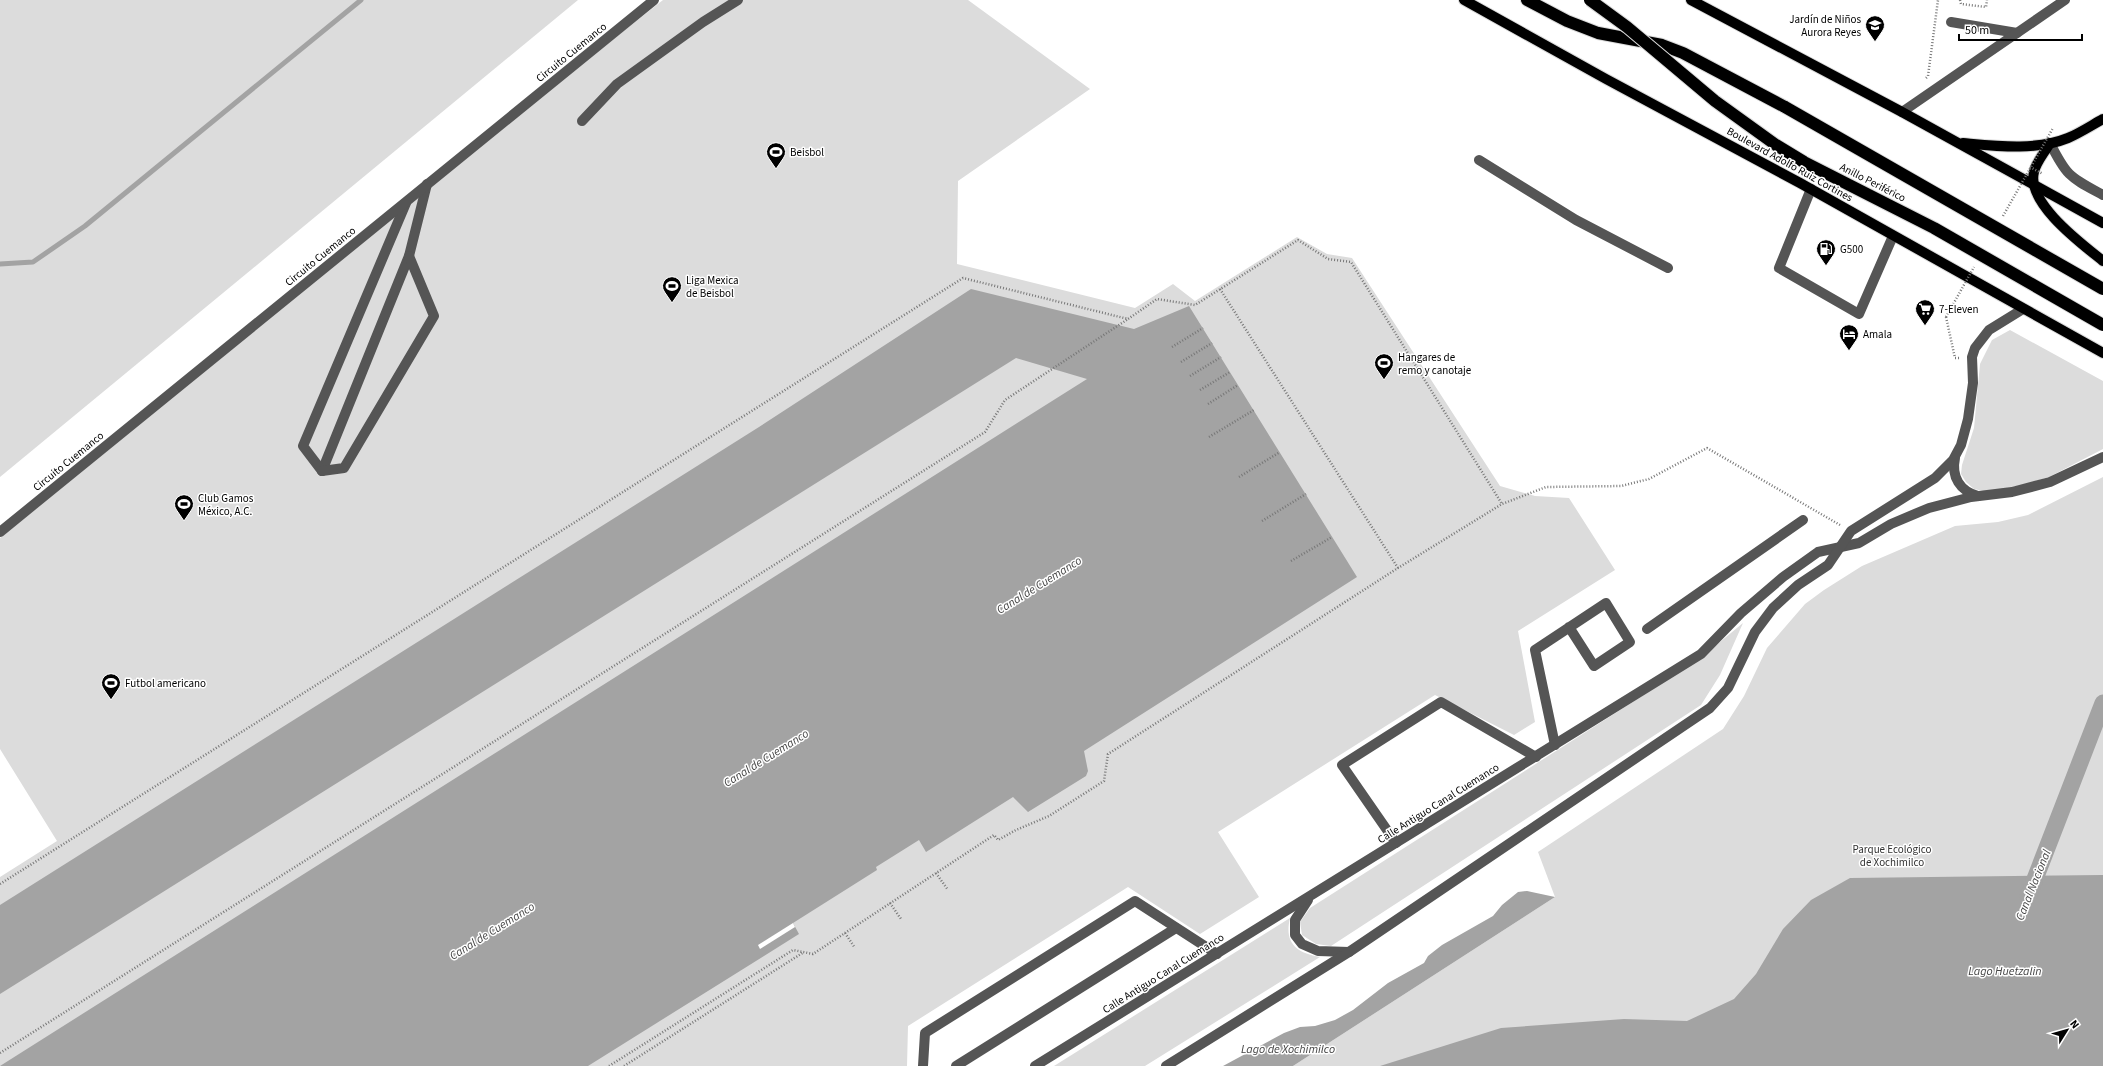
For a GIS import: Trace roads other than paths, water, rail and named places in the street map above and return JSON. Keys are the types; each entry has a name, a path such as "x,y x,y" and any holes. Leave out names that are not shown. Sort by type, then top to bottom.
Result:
{"highway":[{"name":"Anillo Periférico","path":"1526,0 1567,21 1598,33 1662,45 1683,52 1785,107 2103,289"},
{"name":"Anillo Periférico","path":"1590,0 1627,26 1715,101 1776,145 1804,162 1934,228 2103,325"}],"main road":[{"name":"Boulevard Adolfo Ruiz Cortines","path":"1464,0 1606,79 1811,189 2103,353"},
{"path":"1694,1 1958,142 2103,223"},
{"path":"1958,142 2004,146 2050,143 2067,138 2103,119"},
{"path":"2050,143 2034,172 2033,184 2050,213 2073,236 2103,261"}],"street":[{"name":"Circuito Cuemanco","path":"0,532 654,0"},
{"path":"582,121 617,84 702,22 738,0"},
{"path":"1902,112 2065,0"},
{"path":"1951,22 2017,33"},
{"path":"2050,143 2062,168 2072,178 2103,195"},
{"path":"1478,160 1576,220 1668,268"},
{"path":"322,471 409,256 427,184"},
{"path":"1811,189 1779,268 1858,314 1893,236"},
{"path":"322,471 303,446 407,201"},
{"path":"322,471 344,468 434,316 409,256"},
{"path":"1980,496 1964,490 1956,478 1954,466 1968,419 1973,383 1972,357 1975,348 1989,330 2023,309"},
{"path":"1166,1066 1348,952 1710,708 1728,688 1755,632 1774,608 1798,585 1828,565 1851,531 1935,478 1948,467 1958,453"},
{"name":"Calle Antiguo Canal Cuemanco","path":"1035,1066 1701,654 1740,613 1783,577 1818,552 1859,543 1891,524 1929,508 1980,496 2012,492 2050,482 2103,457"},
{"path":"1647,629 1803,520"},
{"path":"1555,745 1535,650 1569,627 1606,602 1630,642 1594,666 1569,627"},
{"path":"1396,843 1342,765 1441,702 1536,757"},
{"path":"1310,897 1295,920 1295,935 1302,944 1318,951 1348,952"},
{"path":"923,1066 925,1033 1135,901 1217,954"},
{"path":"956,1066 1176,928"}],"water":[{"name":"Canal de Cuemanco","path":"971,289 1134,329 1189,306 1357,577 1084,751 1088,771 1086,776 1028,812 1013,797 926,852 919,840 876,867 877,870 793,923 799,934 588,1066 0,1066 1087,379 1016,358 0,994 0,905 759,427"},
{"name":"Lago Huetzalin","path":"2103,875 2103,1066 1380,1066 1501,1028 1624,1019 1687,1021 1734,999 1756,974 1783,929 1811,900 1850,878"},
{"name":"Lago de Xochimilco","path":"1527,891 1555,897 1293,1066 1223,1066 1284,1033 1300,1027 1315,1026 1335,1020 1353,1010 1388,983 1424,963 1428,956 1442,945 1493,916 1502,905 1518,892"}],"waterway":[{"path":"0,264 33,262 85,226 361,0"},
{"name":"Canal Nacional","path":"2028,897 2103,703"}],"place":[{"name":"Jardín de Niños Aurora Reyes","path":"1875,42"},
{"name":"Beisbol","path":"776,169"},
{"name":"G500","path":"1826,266"},
{"name":"Liga Mexica de Beisbol","path":"672,303"},
{"name":"7-Eleven","path":"1925,326"},
{"name":"Amala","path":"1849,351"},
{"name":"Hangares de remo y canotaje","path":"1384,380"},
{"name":"Club Gamos México, A.C.","path":"184,521"},
{"name":"Futbol americano","path":"111,700"}],"park label":[{"name":"Parque Ecológico de Xochimilco","path":"1892,855"}]}
